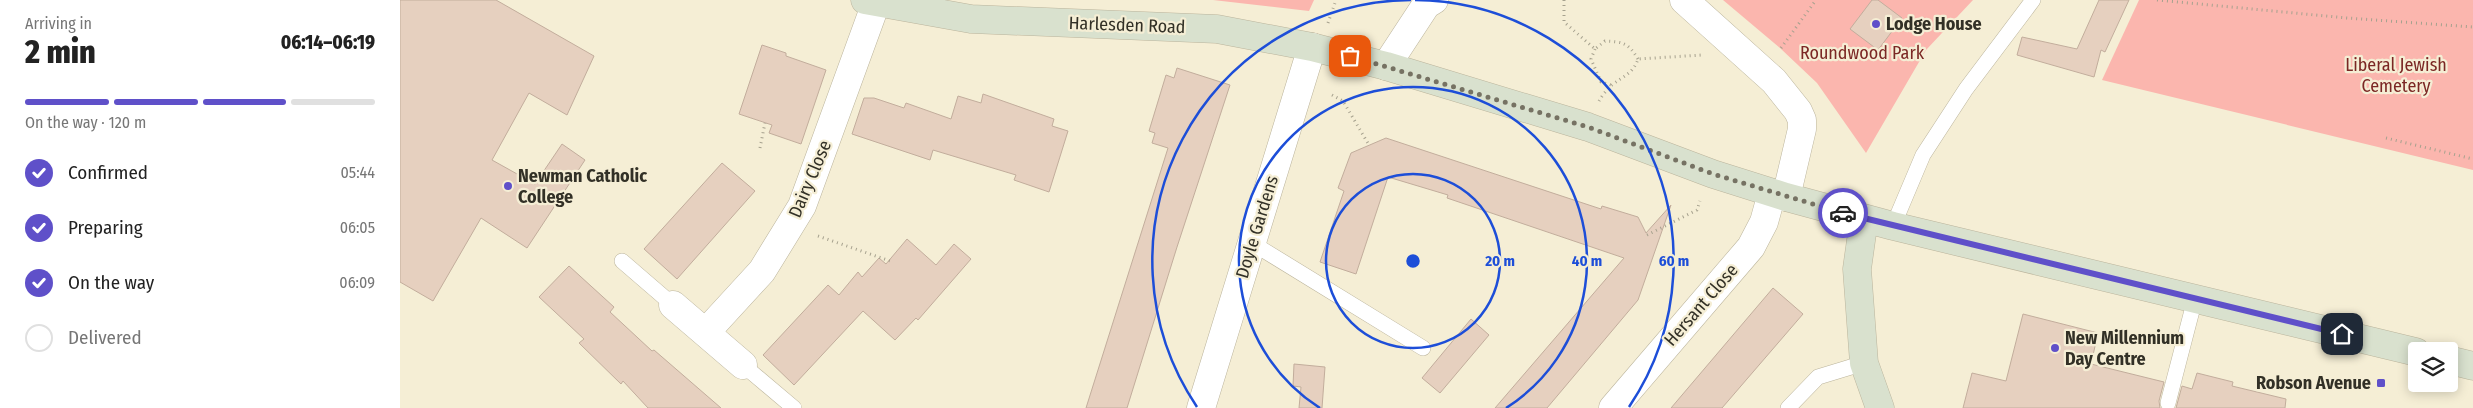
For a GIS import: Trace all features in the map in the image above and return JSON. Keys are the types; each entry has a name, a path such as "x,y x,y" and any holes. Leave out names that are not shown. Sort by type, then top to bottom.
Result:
{"street":[{"path":"1386,66 1426,5 1434,0"},
{"path":"1684,0 1762,70 1788,97 1802,120 1802,129 1779,195"},
{"name":"Harlesden Road","path":"871,2 971,19 1217,29 1312,47 1386,66 1588,127 1713,174 1864,219"},
{"name":"Dairy Close","path":"706,332 762,271 790,226 808,189 871,2"},
{"name":"Doyle Gardens","path":"1201,408 1312,47"},
{"name":"Hersant Close","path":"1613,408 1751,247 1779,195"},
{"path":"1880,408 1864,363 1857,269 1864,219 2408,350"},
{"path":"673,305 743,365"},
{"path":"2458,362 2473,366"}],"lane":[{"path":"1894,226 1923,155 1966,89 2033,0"},
{"path":"1252,244 1423,348"},
{"path":"622,261 673,305"},
{"path":"2168,403 2195,299"},
{"path":"1788,408 1818,377 1864,363"},
{"path":"743,365 794,408"}],"path":[{"path":"1564,0 1564,22 1595,49"},
{"path":"1762,70 1816,0"},
{"path":"2157,0 2347,18 2473,27"},
{"path":"1638,59 1704,55 1729,40"},
{"path":"1611,85 1601,82 1591,58 1595,49 1605,41 1618,42 1629,45 1638,59"},
{"path":"1603,95 1611,85 1628,76 1635,68 1638,59"},
{"path":"1332,95 1343,101 1369,145"},
{"path":"760,148 765,123"},
{"path":"2386,138 2473,158"},
{"path":"1647,235 1697,210 1700,201"},
{"path":"790,226 893,262"}],"green space":[{"path":"1213,0 1314,0 1309,11"},
{"name":"Roundwood Park","path":"1723,0 1973,0 1926,50 1866,153 1817,83 1780,48"},
{"name":"Liberal Jewish Cemetery","path":"2139,0 2473,0 2473,170 2102,80"}],"building":[{"path":"400,0 496,0 594,56 567,115 529,93 492,160 535,184 562,144 585,160 527,248 481,218 433,301 400,282"},
{"name":"Lodge House","path":"1872,0 1878,0 1902,18 1878,50 1850,29"},
{"path":"2099,0 2129,0 2105,52 2101,50 2094,77 2017,55 2022,37 2077,49"},
{"path":"762,45 786,53 786,56 826,70 801,144 769,133 772,125 739,114"},
{"path":"1177,68 1230,85 1127,408 1086,408 1168,148 1152,143 1155,133 1149,131 1166,75 1174,78"},
{"path":"983,94 1054,119 1052,126 1068,131 1049,192 1014,180 1016,175 933,150 930,160 852,134 864,98 874,98 904,108 906,103 951,119 958,96 981,103"},
{"path":"1386,138 1601,209 1602,206 1638,217 1646,233 1671,205 1638,300 1547,408 1495,408 1624,258 1447,198 1448,195 1388,177 1356,274 1320,262 1344,191 1338,188 1351,153"},
{"path":"722,163 755,191 677,279 644,249"},
{"path":"907,239 936,265 954,244 971,259 918,320 916,318 895,340 863,311 794,385 763,355 828,285 839,295 858,272 862,277 879,258 886,264"},
{"path":"569,266 614,307 610,312 652,351 654,350 721,408 648,408 623,381 621,384 579,343 584,339 539,297"},
{"path":"1773,288 1803,314 1722,408 1671,408"},
{"name":"New Millennium Day Centre","path":"2023,314 2098,333 2091,364 2164,382 2159,401 2160,408 1963,408 1972,373 2006,381"},
{"path":"1471,319 1489,335 1440,393 1422,378"},
{"path":"1294,364 1325,367 1322,408 1299,408 1301,387 1293,386"},
{"path":"2197,373 2233,382 2232,386 2286,399 2285,408 2176,408 2182,386 2192,389"}],"way so far":[{"path":"1350,56 1588,127 1713,174 1843,213"}],"place":[{"name":"Lodge House","path":"1876,24"},
{"name":"Newman Catholic College","path":"508,186"},
{"name":"New Millennium Day Centre","path":"2055,348"},
{"name":"Robson Avenue","path":"2381,383"}],"route":[{"path":"1843,213 2342,334"}]}
